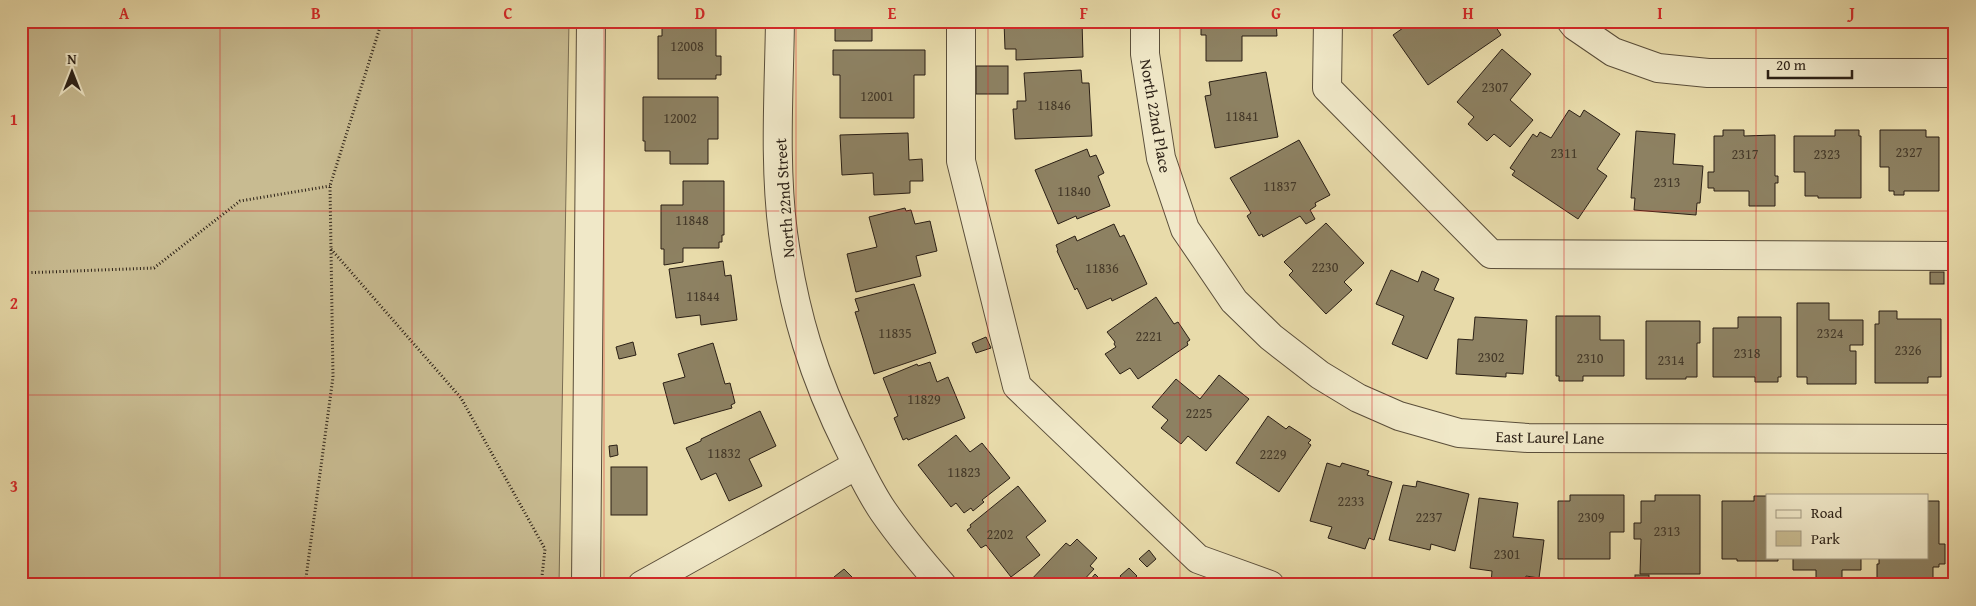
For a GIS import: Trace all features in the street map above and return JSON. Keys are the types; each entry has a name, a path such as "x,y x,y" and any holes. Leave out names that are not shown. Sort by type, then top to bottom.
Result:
{"street":[{"path":"586,585 591,21"},
{"name":"North 22nd Street","path":"780,21 780,172 783,231 795,304 808,353 830,411 882,510 916,556 942,585"},
{"path":"961,21 961,161 1017,386 1198,559 1270,585"},
{"name":"North 22nd Place","path":"1144,21 1145,54 1161,158 1184,229 1207,262"},
{"path":"1328,21 1328,88 1491,254 1955,256"},
{"path":"1571,21 1575,26 1613,52 1658,68 1708,73 1955,73"},
{"name":"East Laurel Lane","path":"1207,262 1234,301 1272,337 1320,375 1358,398 1400,416 1459,433 1528,438 1955,439"},
{"path":"642,585 857,465"}],"path":[{"path":"305,585 333,376 330,186 382,21"},
{"path":"21,273 154,268 240,201 330,186"},
{"path":"331,249 461,398 545,549 541,585"}],"green space":[{"path":"21,21 569,21 559,585 21,585"}],"building":[{"path":"835,21 910,21 910,25 899,25 899,28 872,28 872,41 835,41"},
{"path":"1082,21 1083,57 1016,60 1016,49 1005,49 1004,22"},
{"path":"1201,21 1276,21 1277,36 1242,36 1242,61 1206,61 1206,35 1201,35"},
{"path":"1413,21 1492,21 1501,35 1428,85 1393,35"},
{"path":"662,22 716,22 716,56 721,56 721,75 716,75 716,79 658,79 658,36 662,36"},
{"path":"1502,49 1531,74 1510,100 1533,120 1510,147 1494,134 1487,141 1468,124 1474,117 1457,102"},
{"path":"833,50 925,50 925,75 914,75 914,118 840,118 840,75 833,75"},
{"path":"976,66 1008,66 1008,94 976,94"},
{"path":"1081,70 1082,83 1089,83 1092,136 1015,139 1013,109 1017,109 1017,101 1026,101 1024,73"},
{"path":"1266,72 1278,137 1215,148 1205,96 1211,95 1209,82"},
{"path":"643,97 718,97 718,139 708,139 708,164 670,164 670,151 645,151 645,141 643,141"},
{"path":"1569,110 1580,117 1584,110 1620,134 1597,169 1607,176 1578,219 1512,175 1515,171 1510,168 1533,134 1537,137 1540,132 1551,138"},
{"path":"1723,130 1744,130 1744,136 1775,135 1775,176 1778,176 1778,183 1775,183 1775,206 1749,206 1749,191 1714,191 1714,188 1708,188 1708,172 1714,172 1714,136 1723,136"},
{"path":"1835,130 1859,130 1859,136 1861,136 1861,198 1818,198 1818,196 1805,196 1805,172 1794,172 1794,136 1835,136"},
{"path":"1880,130 1926,130 1926,137 1939,137 1939,191 1904,191 1904,195 1894,195 1894,191 1889,191 1889,167 1880,167"},
{"path":"1636,131 1675,134 1673,164 1703,166 1700,203 1697,203 1696,215 1634,210 1635,198 1631,198"},
{"path":"908,133 909,160 922,159 923,181 910,181 910,193 874,195 873,173 842,175 840,135"},
{"path":"1953,136 1955,136 1955,205 1953,205"},
{"path":"1299,140 1330,195 1315,203 1316,206 1310,210 1315,219 1306,224 1300,216 1263,237 1262,234 1259,236 1247,216 1251,213 1230,178"},
{"path":"1087,149 1090,157 1096,155 1104,173 1098,176 1110,206 1077,219 1076,216 1058,224 1035,170"},
{"path":"683,181 724,181 724,235 722,235 722,242 719,242 719,248 683,248 683,262 664,265 664,249 661,249 661,205 683,205"},
{"path":"905,208 906,211 911,210 915,224 930,221 937,251 916,256 921,276 856,292 847,254 877,247 869,217"},
{"path":"1326,223 1364,263 1344,282 1352,290 1326,314 1289,275 1293,271 1284,262"},
{"path":"1114,224 1120,237 1124,235 1147,284 1112,301 1111,298 1087,309 1077,288 1075,290 1056,245 1075,236 1077,241"},
{"path":"723,261 725,276 731,275 737,320 701,325 700,315 676,318 669,269"},
{"path":"1391,270 1418,282 1422,271 1439,279 1434,290 1454,298 1427,359 1392,344 1404,316 1376,304"},
{"path":"1930,272 1944,272 1944,284 1930,284"},
{"path":"914,284 936,353 874,374 855,312 859,311 855,299"},
{"path":"1156,297 1174,324 1178,322 1190,340 1187,342 1188,345 1138,379 1130,368 1120,374 1105,354 1116,347 1115,342 1107,332"},
{"path":"1797,303 1829,303 1829,320 1863,320 1863,345 1850,345 1850,351 1856,351 1856,384 1807,384 1807,377 1797,377"},
{"path":"1879,311 1897,311 1897,319 1941,319 1941,377 1928,377 1928,383 1875,383 1875,324 1879,324"},
{"path":"1556,316 1600,316 1600,340 1624,340 1624,376 1583,376 1583,381 1559,381 1559,376 1556,376"},
{"path":"1475,317 1527,320 1523,374 1506,373 1506,377 1456,374 1458,339 1473,340"},
{"path":"1738,317 1781,317 1781,377 1778,377 1778,382 1755,382 1755,377 1713,377 1713,328 1738,328"},
{"path":"1952,319 1955,319 1955,376 1952,376"},
{"path":"1646,321 1700,321 1700,343 1697,343 1697,377 1686,377 1686,379 1646,379"},
{"path":"986,337 991,348 976,353 972,343"},
{"path":"633,342 636,355 619,359 616,347"},
{"path":"713,343 725,384 730,383 735,403 731,405 732,408 674,424 663,383 685,377 678,354"},
{"path":"930,362 937,382 948,377 965,418 908,440 907,438 903,440 894,418 898,416 883,378 917,364 918,366"},
{"path":"1219,375 1249,399 1206,451 1188,436 1181,444 1161,428 1168,420 1152,407 1176,379 1200,399"},
{"path":"760,411 776,446 749,459 762,486 729,501 716,473 701,480 686,448"},
{"path":"1268,416 1286,429 1289,426 1311,440 1308,443 1311,445 1279,492 1236,463"},
{"path":"956,435 970,452 982,443 1010,478 982,500 984,502 973,511 971,508 964,513 956,503 951,507 918,465"},
{"path":"617,445 618,455 610,457 609,446"},
{"path":"1327,463 1340,467 1342,463 1369,471 1367,475 1392,482 1374,540 1369,538 1365,549 1328,538 1332,527 1310,521"},
{"path":"611,467 647,467 647,515 611,515"},
{"path":"1417,481 1469,494 1455,551 1431,544 1430,550 1389,540 1403,485 1416,487"},
{"path":"1018,486 1046,521 1026,537 1040,555 1011,577 986,545 981,548 967,530 971,527 970,525"},
{"path":"1952,494 1955,494 1955,557 1952,557"},
{"path":"1570,495 1624,495 1624,532 1610,532 1610,559 1558,559 1558,501 1570,501"},
{"path":"1655,495 1700,495 1700,574 1640,574 1641,539 1634,539 1634,523 1641,523 1641,501 1655,501"},
{"path":"1754,496 1766,496 1766,558 1778,558 1778,561 1722,559 1722,501 1754,501"},
{"path":"1479,498 1518,503 1513,537 1544,540 1539,578 1526,576 1525,585 1491,584 1492,571 1470,568"},
{"path":"1928,501 1939,501 1939,544 1945,544 1945,564 1933,567 1933,581 1877,581 1877,564 1879,564 1879,558 1928,558"},
{"path":"1077,539 1097,558 1090,566 1094,569 1081,583 1082,585 1030,585 1028,583 1066,543 1070,546"},
{"path":"1149,550 1156,559 1147,567 1139,559"},
{"path":"1793,558 1861,558 1861,570 1842,570 1842,582 1816,582 1816,570 1793,570"},
{"path":"1129,568 1137,576 1127,585 1120,576"},
{"path":"844,569 860,585 827,585 834,577"},
{"path":"1095,574 1104,583 1102,585 1086,585"},
{"path":"1635,575 1649,575 1649,585 1635,585"}]}
